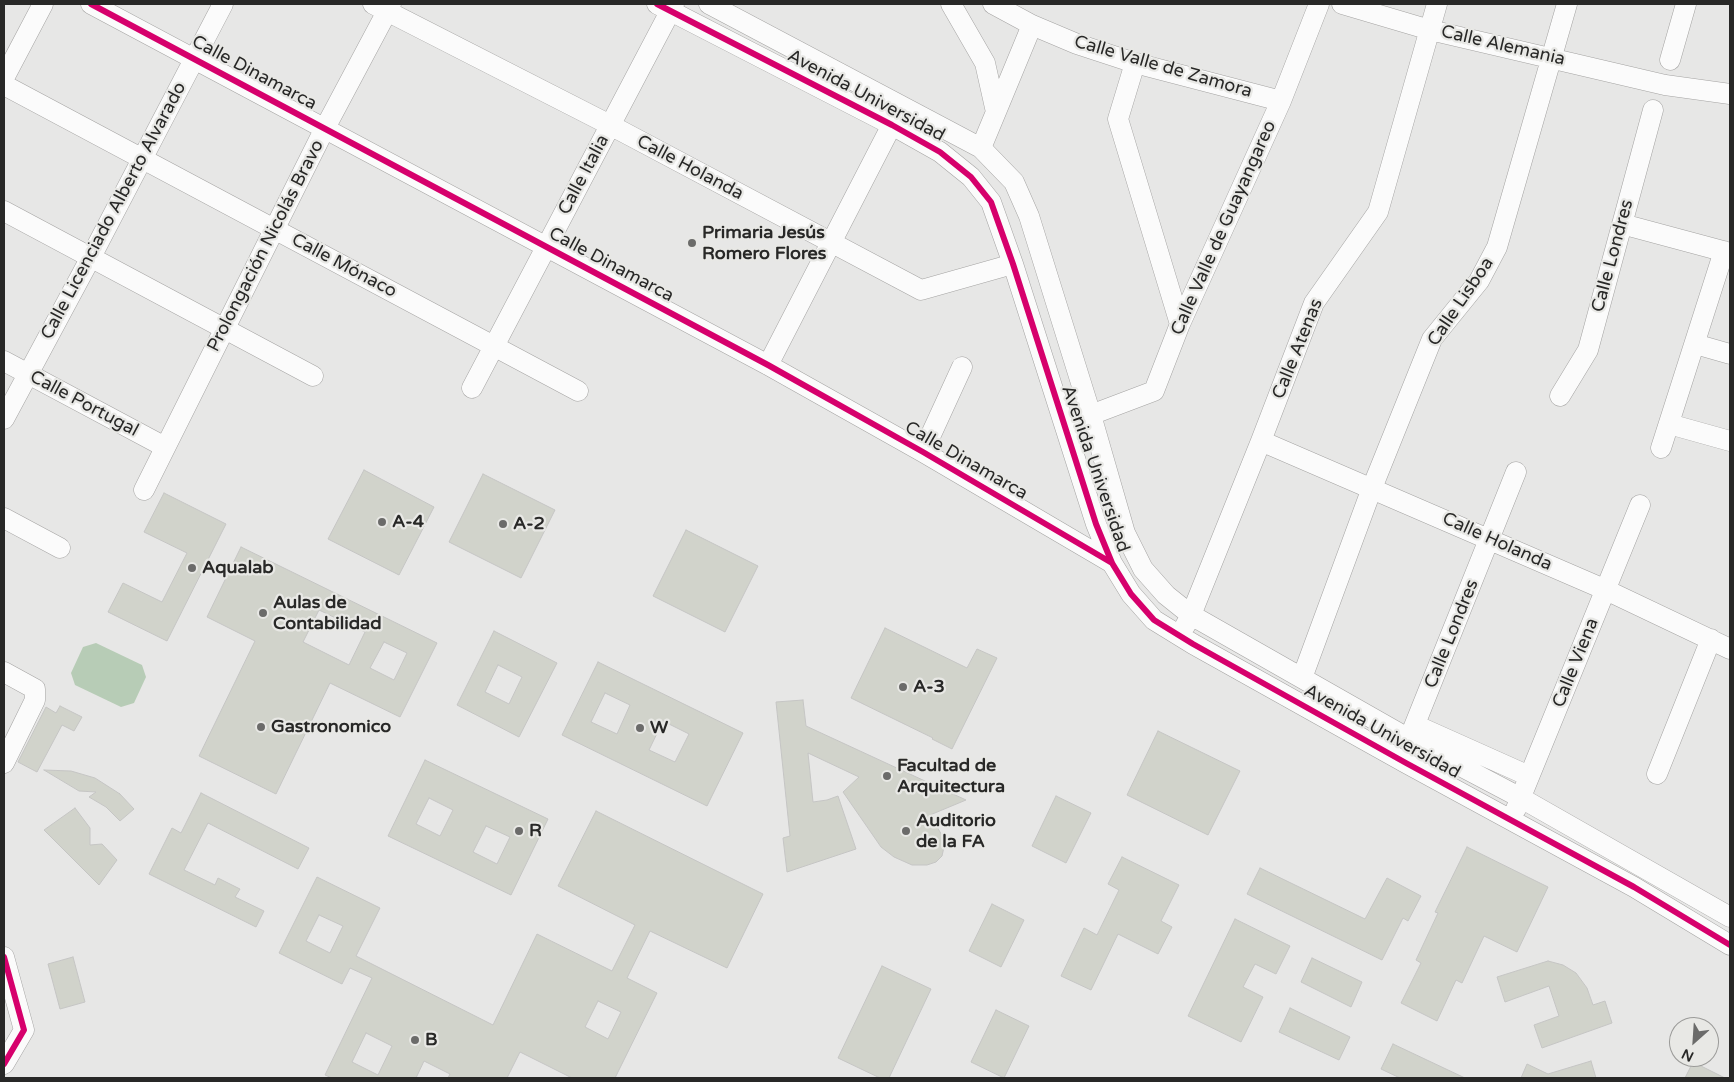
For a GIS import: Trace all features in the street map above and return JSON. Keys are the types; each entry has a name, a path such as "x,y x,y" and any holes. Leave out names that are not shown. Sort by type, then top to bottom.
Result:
{"street":[{"path":"4,78 43,4"},
{"name":"Calle Dinamarca","path":"91,4 768,365 1112,563"},
{"name":"Calle Licenciado Alberto Alvarado","path":"4,419 223,4"},
{"name":"Avenida Universidad","path":"709,4 981,148 1014,182 1029,216 1125,533 1143,569 1166,595 1191,615 1302,678 1412,732 1520,798 1730,917"},
{"path":"951,4 985,63 996,112"},
{"name":"Calle Valle de Zamora","path":"993,4 1032,25 1077,44 1135,63 1281,101"},
{"name":"Calle Valle de Guayangareo","path":"1063,424 1091,416 1154,391 1180,324 1281,101 1319,4"},
{"name":"Calle Alemania","path":"1342,4 1430,30 1665,84 1730,94"},
{"name":"Calle Atenas","path":"1180,635 1191,615 1314,303 1378,212 1437,4"},
{"name":"Calle Lisboa","path":"1302,678 1372,488 1432,339 1479,281 1497,247 1567,4"},
{"path":"1670,60 1686,4"},
{"name":"Calle Holanda","path":"384,6 921,290 1013,264"},
{"name":"Prolongación Nicolás Bravo","path":"144,490 275,230 384,6"},
{"name":"Avenida Universidad","path":"667,6 892,125 940,152 972,177 991,202 1013,264 1096,524 1112,563 1131,594 1154,620 1406,763 1634,887 1730,945"},
{"name":"Calle Italia","path":"472,388 610,125 667,6"},
{"path":"981,148 1032,25"},
{"path":"1135,63 1118,119 1180,324"},
{"name":"Calle Mónaco","path":"4,85 578,391"},
{"path":"768,365 902,106"},
{"name":"Calle Londres","path":"1560,396 1588,350 1653,110"},
{"path":"4,211 313,376"},
{"path":"1622,224 1727,252 1694,344 1661,448"},
{"path":"1694,344 1730,354"},
{"name":"Calle Portugal","path":"4,361 165,447"},
{"path":"922,452 962,367"},
{"path":"1669,424 1730,441"},
{"name":"Calle Holanda","path":"1261,441 1606,590 1730,649"},
{"name":"Calle Londres","path":"1412,732 1516,472"},
{"name":"Calle Viena","path":"1512,820 1640,505"},
{"path":"4,518 60,548"},
{"path":"1657,774 1711,639"},
{"path":"4,672 36,689 35,700 4,763"},
{"name":"Avenida Universidad","path":"1412,732 1529,776"},
{"path":"4,956 24,1030 4,1064"}],"shaded area":[{"path":"96,643 142,665 146,677 134,703 121,707 75,685 71,673 83,647"}],"building":[{"name":"A-4","path":"364,470 434,507 399,575 328,539"},
{"name":"A-2","path":"483,474 555,510 521,578 449,542"},
{"name":"Aqualab","path":"164,493 226,524 167,641 108,612 123,583 162,602 187,553 144,532"},
{"path":"686,530 758,566 725,632 653,596"},
{"path":"241,547 437,643 400,717 330,683 276,794 199,756 255,641 207,617","holes":["319,610 365,632 349,665 303,642","384,642 407,653 394,680 370,668"]},
{"name":"A-3","path":"885,628 967,668 977,649 997,658 952,749 851,698"},
{"path":"494,631 557,663 519,737 457,705","holes":["498,665 522,677 509,704 485,692"]},
{"name":"W","path":"598,662 743,733 707,806 562,735","holes":["605,693 630,705 617,734 591,722","663,721 689,734 675,762 649,750"]},
{"path":"803,700 806,726 966,800 930,815 943,837 944,847 942,856 936,862 927,865 912,865 894,857 881,847 843,792 859,777 808,753 813,802 838,796 856,849 787,872 783,838 790,836 776,702"},
{"path":"60,706 82,717 74,731 62,725 37,772 18,762 46,707 56,713"},
{"path":"1158,731 1240,771 1208,835 1127,795"},
{"name":"R","path":"425,760 548,819 511,895 388,836","holes":["429,798 453,810 440,836 416,824","486,826 510,837 497,864 473,852"]},
{"path":"44,770 71,771 95,778 120,794 134,809 120,821 106,807 89,797 96,792 79,791"},
{"path":"201,793 309,848 298,869 208,823 184,870 215,885 218,878 240,889 235,897 264,911 256,927 149,874 172,828 181,833"},
{"path":"1056,796 1091,813 1066,863 1032,846"},
{"path":"75,808 90,828 90,845 102,844 117,860 99,885 44,830"},
{"path":"596,811 763,894 727,968 650,931 627,978 657,993 615,1078 572,1078 520,1052 507,1078 448,1078 450,1074 424,1061 416,1078 332,1078 325,1075 372,978 350,968 342,984 279,953 317,877 380,908 356,956 493,1025 537,934 612,971 635,925 558,886","holes":["319,915 343,926 330,953 306,941","598,1001 621,1012 608,1039 585,1027","366,1033 392,1046 378,1075 352,1062"]},
{"path":"1467,847 1548,887 1517,952 1484,936 1462,983 1456,980 1437,1021 1401,1003 1421,963 1416,960 1438,913 1435,912"},
{"path":"1122,857 1179,885 1161,921 1172,927 1158,954 1118,934 1091,990 1061,976 1084,928 1097,935 1119,890 1108,884"},
{"path":"1260,868 1365,919 1387,878 1421,896 1408,921 1403,918 1382,960 1247,894"},
{"path":"992,904 1024,920 1001,967 969,951"},
{"path":"1235,919 1290,946 1276,974 1255,964 1243,987 1263,997 1241,1042 1188,1016"},
{"path":"73,957 85,1002 60,1009 48,964"},
{"path":"1312,958 1362,982 1351,1007 1301,982"},
{"path":"1548,961 1563,965 1576,973 1587,988 1593,1005 1605,1001 1612,1023 1542,1048 1534,1025 1559,1016 1549,986 1505,1002 1497,977"},
{"path":"882,966 931,989 889,1078 880,1078 838,1058"},
{"path":"1290,1008 1350,1037 1339,1060 1279,1032"},
{"path":"996,1010 1029,1026 1004,1078 971,1062"},
{"path":"1393,1044 1465,1078 1400,1078 1381,1069"},
{"path":"1591,1061 1596,1078 1521,1078 1527,1064 1548,1074"},
{"path":"1690,1067 1703,1067 1725,1078 1685,1078"}],"cycle path":[{"path":"91,4 768,365 923,452 1112,563"},
{"path":"657,4 892,125 940,152 971,177 991,202 1013,264 1096,524 1112,563 1131,594 1154,620 1193,644 1406,763 1634,887 1730,945"},
{"path":"4,957 24,1030 4,1064"}],"place":[{"name":"Primaria Jesús Romero Flores","path":"692,243"},
{"name":"A-4","path":"382,522"},
{"name":"A-2","path":"503,524"},
{"name":"Aqualab","path":"192,568"},
{"name":"Aulas de Contabilidad","path":"263,613"},
{"name":"A-3","path":"903,687"},
{"name":"Gastronomico","path":"261,727"},
{"name":"W","path":"640,728"},
{"name":"Facultad de Arquitectura","path":"887,776"},
{"name":"R","path":"519,831"},
{"name":"Auditorio de la FA","path":"906,831"},
{"name":"B","path":"415,1040"}]}
